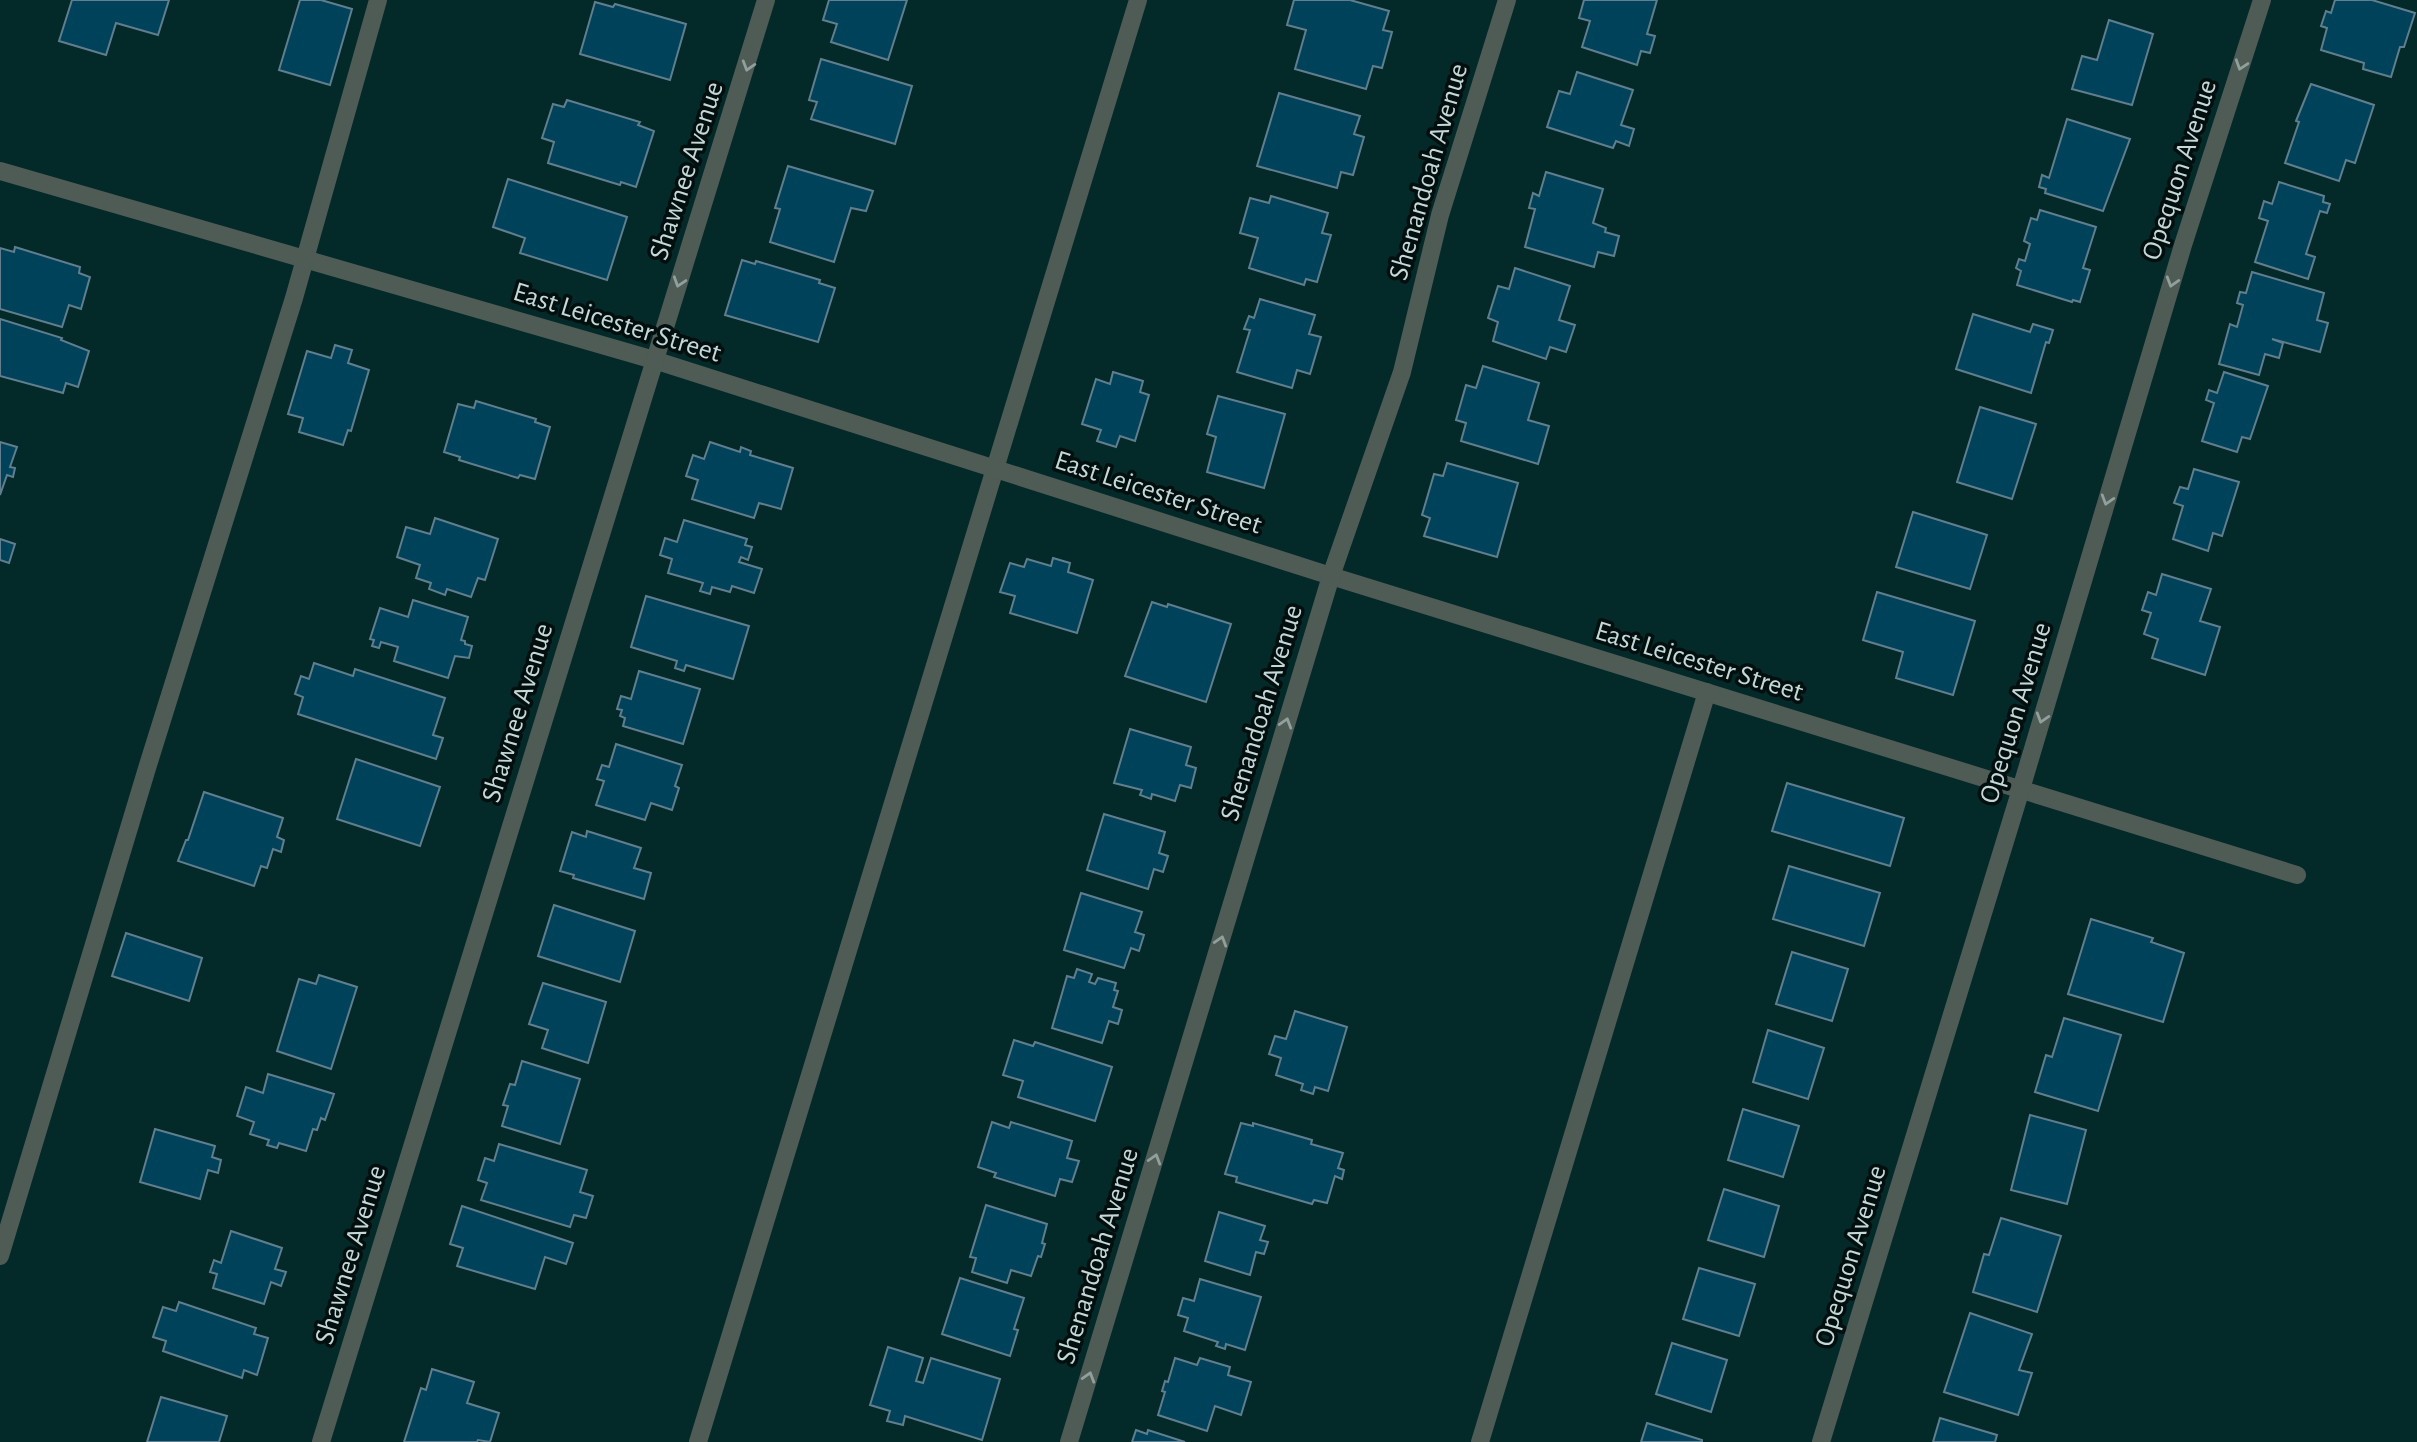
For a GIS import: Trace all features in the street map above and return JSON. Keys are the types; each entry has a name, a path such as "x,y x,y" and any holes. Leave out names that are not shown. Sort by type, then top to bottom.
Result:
{"street":[{"path":"0,1256 148,765 306,259 378,0"},
{"name":"Shawnee Avenue","path":"321,1442 766,0"},
{"path":"698,1442 1138,0"},
{"name":"Shenandoah Avenue","path":"1069,1442 1331,576 1402,372 1440,215 1507,0"},
{"name":"Opequon Avenue","path":"1821,1442 2021,789 2183,245 2262,0"},
{"name":"East Leicester Street","path":"0,171 654,360 1331,576 2297,876"},
{"path":"1480,1442 1707,692"}],"building":[{"path":"72,0 169,0 158,35 116,23 106,55 59,41"},
{"path":"300,0 321,0 352,9 330,85 279,70"},
{"path":"829,0 907,0 888,60 831,42 837,24 823,20"},
{"path":"1294,0 1350,0 1389,11 1383,30 1392,32 1382,68 1373,66 1366,89 1295,69 1306,30 1287,25"},
{"path":"1584,0 1657,0 1647,34 1655,36 1650,53 1641,51 1637,65 1582,47 1590,21 1579,18"},
{"path":"2335,0 2372,0 2415,13 2404,47 2400,47 2391,77 2363,69 2364,63 2321,50 2327,28 2321,26 2326,11 2331,13"},
{"path":"595,2 613,7 615,4 686,24 670,80 580,54"},
{"path":"2109,20 2153,34 2132,105 2072,89 2082,56 2097,60"},
{"path":"821,59 912,86 895,144 811,119 817,102 809,100"},
{"path":"1577,72 1633,90 1621,125 1634,129 1629,146 1616,141 1613,148 1547,127 1559,91 1570,94"},
{"path":"2311,84 2374,105 2355,163 2346,160 2339,181 2285,163 2299,122 2296,121"},
{"path":"1279,93 1360,116 1354,134 1364,137 1353,175 1341,172 1337,188 1257,166"},
{"path":"567,100 640,122 638,125 654,131 636,187 621,182 620,185 548,163 554,142 542,138 553,104 564,107"},
{"path":"2067,119 2130,139 2103,211 2045,193 2046,189 2039,187 2042,175 2049,178"},
{"path":"788,166 873,191 866,211 851,208 834,262 770,242 780,209 775,208"},
{"path":"1546,172 1603,189 1593,223 1606,228 1605,232 1619,236 1614,256 1598,252 1594,267 1525,247 1535,209 1529,208 1533,193 1539,196"},
{"path":"508,179 627,217 607,280 520,253 525,238 493,227"},
{"path":"2279,182 2324,196 2323,202 2330,204 2327,213 2320,211 2306,254 2315,257 2308,279 2255,262 2268,221 2259,218 2264,201 2272,204"},
{"path":"1271,196 1328,213 1322,233 1331,235 1317,282 1306,279 1304,285 1249,268 1258,238 1240,233 1250,198 1269,203"},
{"path":"2040,210 2096,227 2083,268 2090,270 2080,302 2017,285 2021,271 2016,268 2019,259 2025,261 2030,244 2024,241 2031,218 2037,220"},
{"path":"15,247 80,267 79,273 90,277 81,309 69,305 62,327 0,309 0,248 14,252"},
{"path":"742,260 755,264 756,261 820,280 819,283 835,288 818,342 725,315"},
{"path":"1515,268 1570,286 1559,320 1575,325 1566,352 1550,347 1546,359 1493,341 1498,322 1488,318 1498,286 1509,289"},
{"path":"2252,272 2324,293 2317,320 2328,323 2320,352 2272,339 2283,343 2279,358 2265,354 2259,375 2219,364 2230,324 2237,327 2243,305 2237,303 2240,292 2246,293"},
{"path":"1260,299 1315,315 1309,334 1321,337 1310,374 1297,370 1292,388 1237,372 1250,330 1244,329 1249,316 1254,318"},
{"path":"1973,314 2030,332 2033,324 2053,330 2049,343 2046,342 2031,393 1956,369"},
{"path":"0,319 62,338 61,340 89,351 78,387 66,383 63,393 0,376"},
{"path":"335,345 352,350 348,363 369,370 351,431 348,430 343,445 299,432 303,418 288,414 307,351 331,358"},
{"path":"1483,366 1539,383 1528,420 1549,426 1538,464 1461,441 1466,423 1456,420 1466,385 1476,388"},
{"path":"1113,372 1143,381 1140,392 1149,395 1135,441 1120,436 1116,447 1097,441 1101,430 1082,424 1096,379 1110,384"},
{"path":"2224,372 2268,386 2250,439 2242,437 2237,452 2202,441 2214,403 2206,400 2209,390 2217,393"},
{"path":"1218,396 1285,414 1264,488 1207,472 1216,437 1207,434"},
{"path":"476,401 536,419 535,422 550,427 535,479 520,475 518,478 459,460 460,457 444,452 458,404 474,408"},
{"path":"1980,407 2036,424 2012,499 1957,482"},
{"path":"0,442 17,447 10,467 15,468 13,477 7,475 0,495"},
{"path":"710,442 740,452 741,447 751,451 750,455 793,468 781,509 759,503 754,518 692,499 698,480 686,476 693,455 704,459"},
{"path":"1447,463 1518,483 1497,557 1424,536 1430,518 1422,515 1434,474 1443,476"},
{"path":"2194,469 2239,482 2222,536 2213,533 2208,551 2173,539 2183,506 2174,503 2180,487 2188,489"},
{"path":"1913,512 1987,535 1970,589 1896,567"},
{"path":"435,518 498,539 485,580 478,578 471,597 447,589 445,595 429,589 431,583 416,578 420,565 397,557 406,527 430,534"},
{"path":"684,520 747,539 745,545 752,547 748,560 741,557 739,562 762,569 754,593 732,586 730,592 712,587 710,594 700,591 703,583 668,573 672,559 660,555 665,538 677,542"},
{"path":"0,539 15,544 9,563 0,560"},
{"path":"1053,558 1070,563 1068,572 1093,580 1077,633 1010,613 1015,596 1000,592 1010,563 1024,567 1027,559 1051,566"},
{"path":"2162,574 2211,589 2200,621 2220,627 2205,675 2152,658 2158,639 2144,634 2151,613 2142,610 2148,592 2156,595"},
{"path":"1877,592 1975,621 1953,695 1896,678 1903,652 1863,640"},
{"path":"646,596 749,626 733,679 686,665 684,671 675,668 677,661 631,647"},
{"path":"413,600 468,617 461,640 472,646 469,658 455,656 448,678 394,661 398,647 381,642 379,648 372,646 374,640 370,639 380,608 408,617"},
{"path":"1152,602 1167,607 1168,604 1231,624 1206,702 1125,676"},
{"path":"314,663 353,676 355,669 445,698 433,735 443,738 436,759 298,714 303,697 295,694 301,676 309,679"},
{"path":"639,671 700,689 683,744 623,726 625,718 620,716 622,710 617,709 621,696 631,699"},
{"path":"1130,729 1191,747 1186,765 1196,768 1191,788 1180,785 1175,801 1152,794 1151,799 1140,795 1142,790 1114,783"},
{"path":"616,744 682,765 675,786 679,788 672,810 651,803 645,820 596,805 604,781 597,779 602,765 609,767"},
{"path":"356,759 440,787 420,846 337,819"},
{"path":"1787,783 1904,818 1890,866 1772,831"},
{"path":"204,792 283,818 277,837 284,840 281,852 273,849 267,868 261,866 254,886 178,861"},
{"path":"1104,814 1165,832 1159,853 1168,856 1163,872 1154,869 1148,889 1087,870"},
{"path":"587,831 641,848 634,868 651,873 644,899 573,878 574,875 560,871 572,832 586,837"},
{"path":"1789,866 1880,893 1864,946 1773,919"},
{"path":"1081,893 1142,912 1135,932 1144,935 1139,951 1131,948 1124,968 1064,950"},
{"path":"554,905 635,931 620,982 538,956"},
{"path":"2091,919 2153,938 2151,942 2184,953 2163,1022 2068,994"},
{"path":"126,933 202,958 189,1001 112,976"},
{"path":"1792,952 1848,969 1832,1021 1776,1004"},
{"path":"1077,969 1092,974 1089,982 1095,984 1098,978 1116,983 1114,990 1118,991 1113,1007 1122,1010 1118,1024 1109,1021 1102,1043 1052,1028 1067,976 1074,978"},
{"path":"319,975 357,987 331,1069 277,1051 299,979 316,984"},
{"path":"543,983 606,1002 588,1063 542,1048 548,1030 529,1024"},
{"path":"1295,1011 1347,1027 1328,1091 1315,1087 1313,1094 1301,1090 1303,1084 1276,1075 1281,1058 1269,1054 1275,1036 1286,1039"},
{"path":"2064,1018 2121,1035 2098,1111 2035,1092 2046,1055 2052,1057"},
{"path":"1768,1030 1824,1048 1808,1099 1753,1082"},
{"path":"1014,1040 1033,1046 1035,1042 1112,1067 1095,1121 1018,1097 1023,1081 1003,1075"},
{"path":"522,1061 580,1079 560,1144 502,1126 508,1106 503,1105 510,1084 515,1085"},
{"path":"268,1074 334,1094 325,1120 321,1118 317,1130 313,1129 306,1151 279,1143 277,1148 267,1145 269,1140 250,1134 254,1122 237,1116 246,1087 263,1093"},
{"path":"1743,1109 1799,1126 1783,1177 1728,1160"},
{"path":"2030,1115 2086,1130 2067,1204 2011,1190"},
{"path":"992,1122 1009,1128 1011,1122 1072,1141 1067,1158 1079,1161 1072,1182 1060,1179 1055,1196 994,1177 996,1173 978,1167"},
{"path":"1241,1123 1253,1126 1253,1123 1312,1140 1311,1144 1343,1153 1338,1168 1344,1170 1342,1179 1335,1176 1327,1203 1314,1200 1312,1204 1236,1182 1237,1177 1225,1174"},
{"path":"155,1129 215,1146 212,1157 221,1160 218,1173 208,1170 200,1199 140,1182"},
{"path":"499,1144 587,1170 580,1192 593,1196 586,1218 574,1215 570,1227 481,1200 487,1183 478,1180 485,1158 494,1161"},
{"path":"1724,1189 1779,1206 1764,1257 1708,1240"},
{"path":"986,1205 1047,1224 1041,1257 1038,1256 1031,1276 1011,1270 1007,1283 972,1272 976,1258 970,1257"},
{"path":"462,1206 573,1243 566,1264 545,1257 535,1289 457,1266 463,1248 450,1244"},
{"path":"1219,1212 1265,1226 1260,1240 1268,1242 1264,1254 1256,1252 1250,1275 1205,1261"},
{"path":"2001,1218 2061,1236 2037,1312 1973,1292 1984,1254 1989,1255"},
{"path":"231,1231 282,1248 275,1269 286,1272 281,1286 271,1282 264,1304 213,1288 217,1274 210,1272 214,1260 221,1263"},
{"path":"1699,1268 1755,1284 1739,1336 1683,1319"},
{"path":"960,1278 1024,1298 1014,1329 1018,1330 1010,1356 942,1334"},
{"path":"1200,1279 1261,1297 1245,1350 1226,1344 1225,1349 1216,1346 1218,1342 1184,1331 1188,1318 1178,1315 1183,1298 1194,1301"},
{"path":"179,1302 256,1328 254,1334 268,1338 257,1375 244,1370 242,1378 163,1351 166,1341 153,1337 163,1307 176,1311"},
{"path":"1970,1313 2032,1334 2019,1370 2032,1373 2018,1415 1944,1392"},
{"path":"1672,1343 1727,1360 1711,1412 1656,1394"},
{"path":"888,1347 923,1358 916,1381 923,1383 931,1358 1000,1379 982,1440 905,1416 903,1425 887,1421 890,1411 870,1405"},
{"path":"1175,1358 1197,1365 1200,1358 1230,1367 1228,1375 1251,1382 1241,1415 1215,1406 1207,1431 1158,1415 1165,1392 1162,1391 1165,1381 1168,1382"},
{"path":"432,1369 474,1382 467,1403 499,1413 490,1442 404,1442 421,1388 426,1390"},
{"path":"161,1397 227,1416 219,1442 147,1442"},
{"path":"1940,1418 1997,1435 1995,1442 1933,1442"},
{"path":"1647,1423 1702,1440 1702,1442 1641,1442"},
{"path":"1136,1430 1147,1434 1148,1430 1185,1442 1132,1442"}]}
